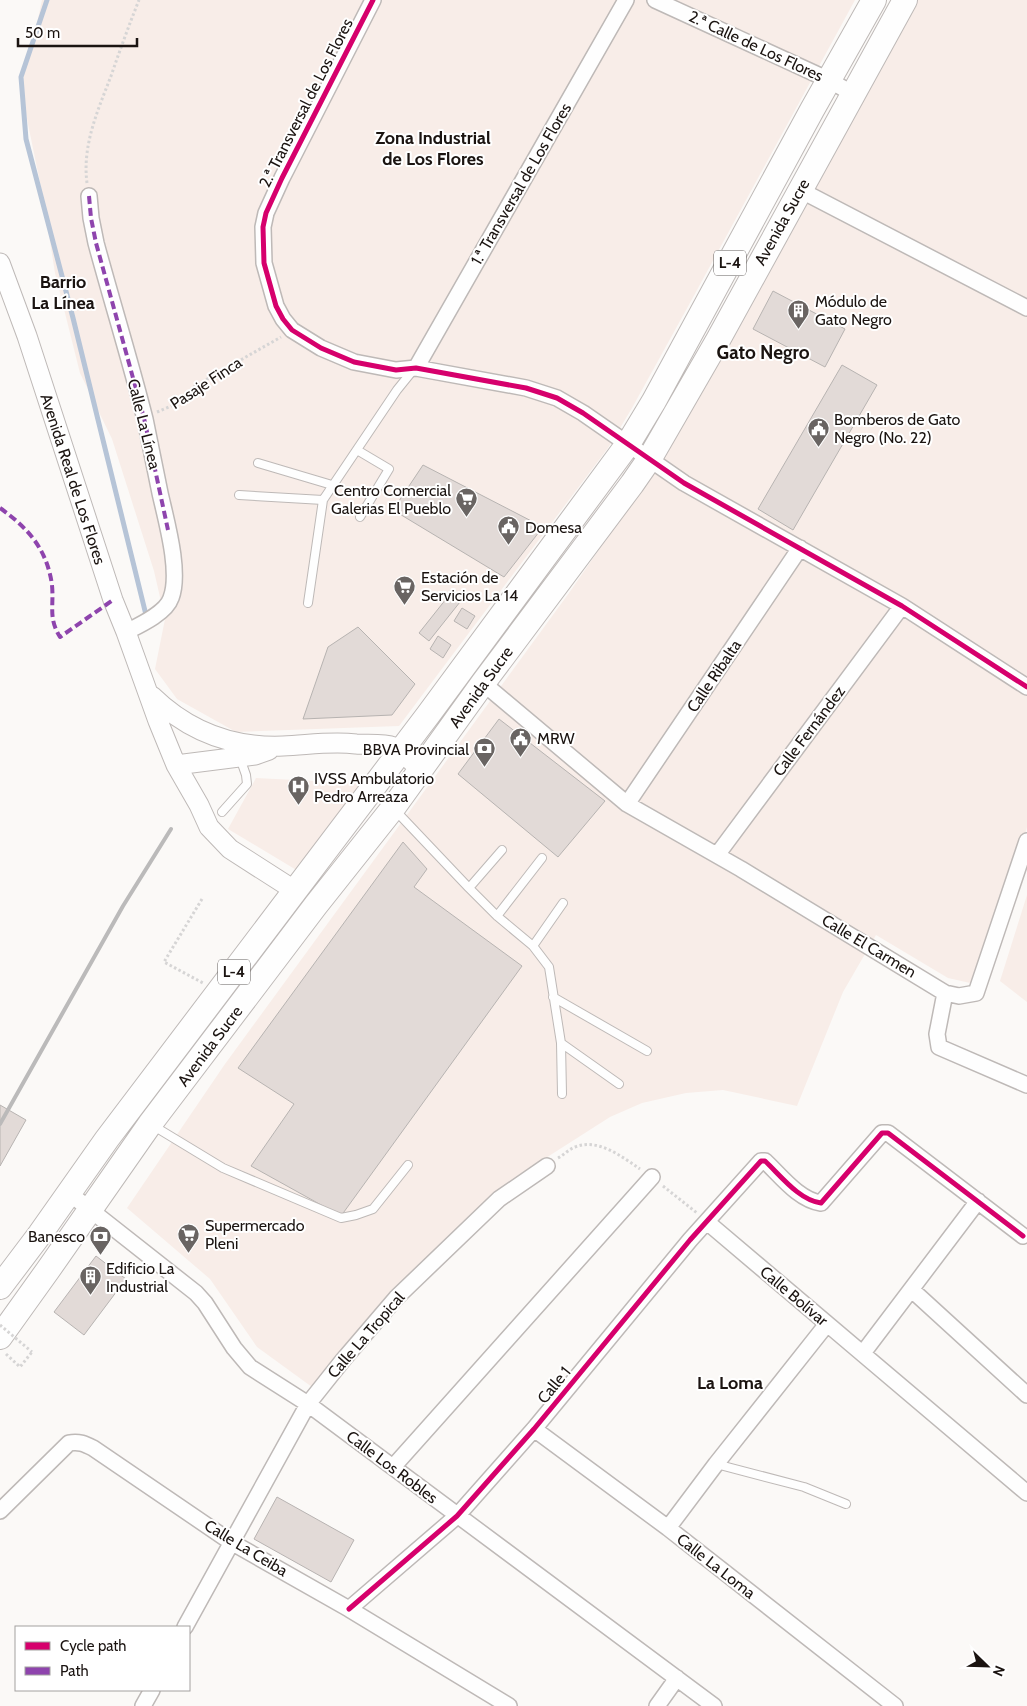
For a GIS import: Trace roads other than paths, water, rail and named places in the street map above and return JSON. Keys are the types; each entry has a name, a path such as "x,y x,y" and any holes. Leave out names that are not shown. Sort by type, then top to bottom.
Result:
{"main road":[{"name":"Avenida Sucre","path":"0,1287 107,1139 400,752 628,444 654,401 874,0"},
{"name":"Avenida Sucre","path":"0,1336 150,1124 392,808 650,458 905,0"}],"street":[{"name":"2.ª Transversal de Los Flores","path":"373,0 282,178 266,214 263,227 264,263 276,306 292,330 321,348 354,362 396,370 416,368 541,392 557,398 583,413 684,483 902,606 1027,687"},
{"name":"1.ª Transversal de Los Flores","path":"416,368 626,0"},
{"name":"2.ª Calle de Los Flores","path":"655,0 829,80 853,94"},
{"path":"800,190 1027,308"},
{"name":"Calle La Línea","path":"89,196 96,243 144,418 173,558 173,592 167,605 146,622 126,632"},
{"name":"Avenida Real de Los Flores","path":"0,263 27,336 113,600 150,693 158,721 174,757 200,805 209,827 219,839 230,849 294,890"},
{"name":"Calle Ribalta","path":"627,804 800,548"},
{"name":"Calle Fernández","path":"716,855 902,606"},
{"name":"Calle El Carmen","path":"483,683 627,804 716,855 945,993 959,996 976,993 1027,841"},
{"name":"Avenida Real de Los Flores","path":"150,693 178,719 224,741 281,746 336,742 387,746 398,749 420,769"},
{"path":"174,757 179,740 190,734 207,734"},
{"name":"Avenida Real de Los Flores","path":"174,757 254,755 281,746"},
{"path":"945,993 937,1034 939,1046 1027,1085"},
{"name":"Calle 1","path":"349,1609 457,1516 534,1429 707,1222 761,1161 765,1161 804,1197 821,1203 882,1133 885,1132 978,1201"},
{"name":"Calle La Tropical","path":"186,1626 308,1404 396,1298 499,1199 547,1166"},
{"path":"393,1467 652,1177"},
{"name":"Calle Los Robles","path":"69,1193 196,1293 206,1303 234,1348 250,1367 308,1404 714,1706"},
{"path":"863,1353 978,1201 1023,1236"},
{"name":"Calle Bolívar","path":"707,1222 1027,1493"},
{"path":"912,1290 1027,1395"},
{"path":"668,1528 827,1324"},
{"name":"Calle La Loma","path":"534,1429 668,1528 895,1706"},
{"name":"Calle La Ceiba","path":"0,1511 69,1443 77,1442 93,1448 231,1542 349,1609 509,1706"},
{"path":"657,1706 677,1678"},
{"path":"143,1706 151,1691"}],"lane":[{"path":"308,604 323,500 391,398 416,368"},
{"path":"358,450 389,469 360,517"},
{"path":"258,463 332,485"},
{"path":"239,495 323,500"},
{"path":"222,812 247,784 240,756"},
{"path":"392,808 497,916 533,946 549,967 561,1043 562,1094"},
{"path":"469,888 502,850"},
{"path":"497,916 542,858"},
{"path":"533,946 564,903"},
{"path":"553,998 647,1051"},
{"path":"561,1043 619,1084"},
{"path":"150,1124 223,1168 341,1218 356,1216 373,1210 408,1165"},
{"path":"716,1464 804,1487 846,1504"}],"waterway":[{"path":"47,0 21,77 26,139 73,318 147,619"}],"railway":[{"path":"0,1124 123,906 171,829"}],"place":[{"name":"Módulo de Gato Negro","path":"799,329"},
{"name":"Bomberos de Gato Negro (No. 22)","path":"818,447"},
{"name":"Centro Comercial Galerias El Pueblo","path":"467,518"},
{"name":"Domesa","path":"509,546"},
{"name":"Estación de Servicios La 14","path":"405,605"},
{"name":"MRW","path":"521,757"},
{"name":"BBVA Provincial","path":"485,768"},
{"name":"IVSS Ambulatorio Pedro Arreaza","path":"298,806"},
{"name":"Supermercado Pleni","path":"189,1253"},
{"name":"Banesco","path":"101,1255"},
{"name":"Edificio La Industrial","path":"90,1296"}],"district":[{"name":"Zona Industrial de Los Flores","path":"433,148"},
{"name":"Barrio La Línea","path":"63,292"},
{"name":"Gato Negro","path":"763,352"},
{"name":"La Loma","path":"730,1383"}]}
